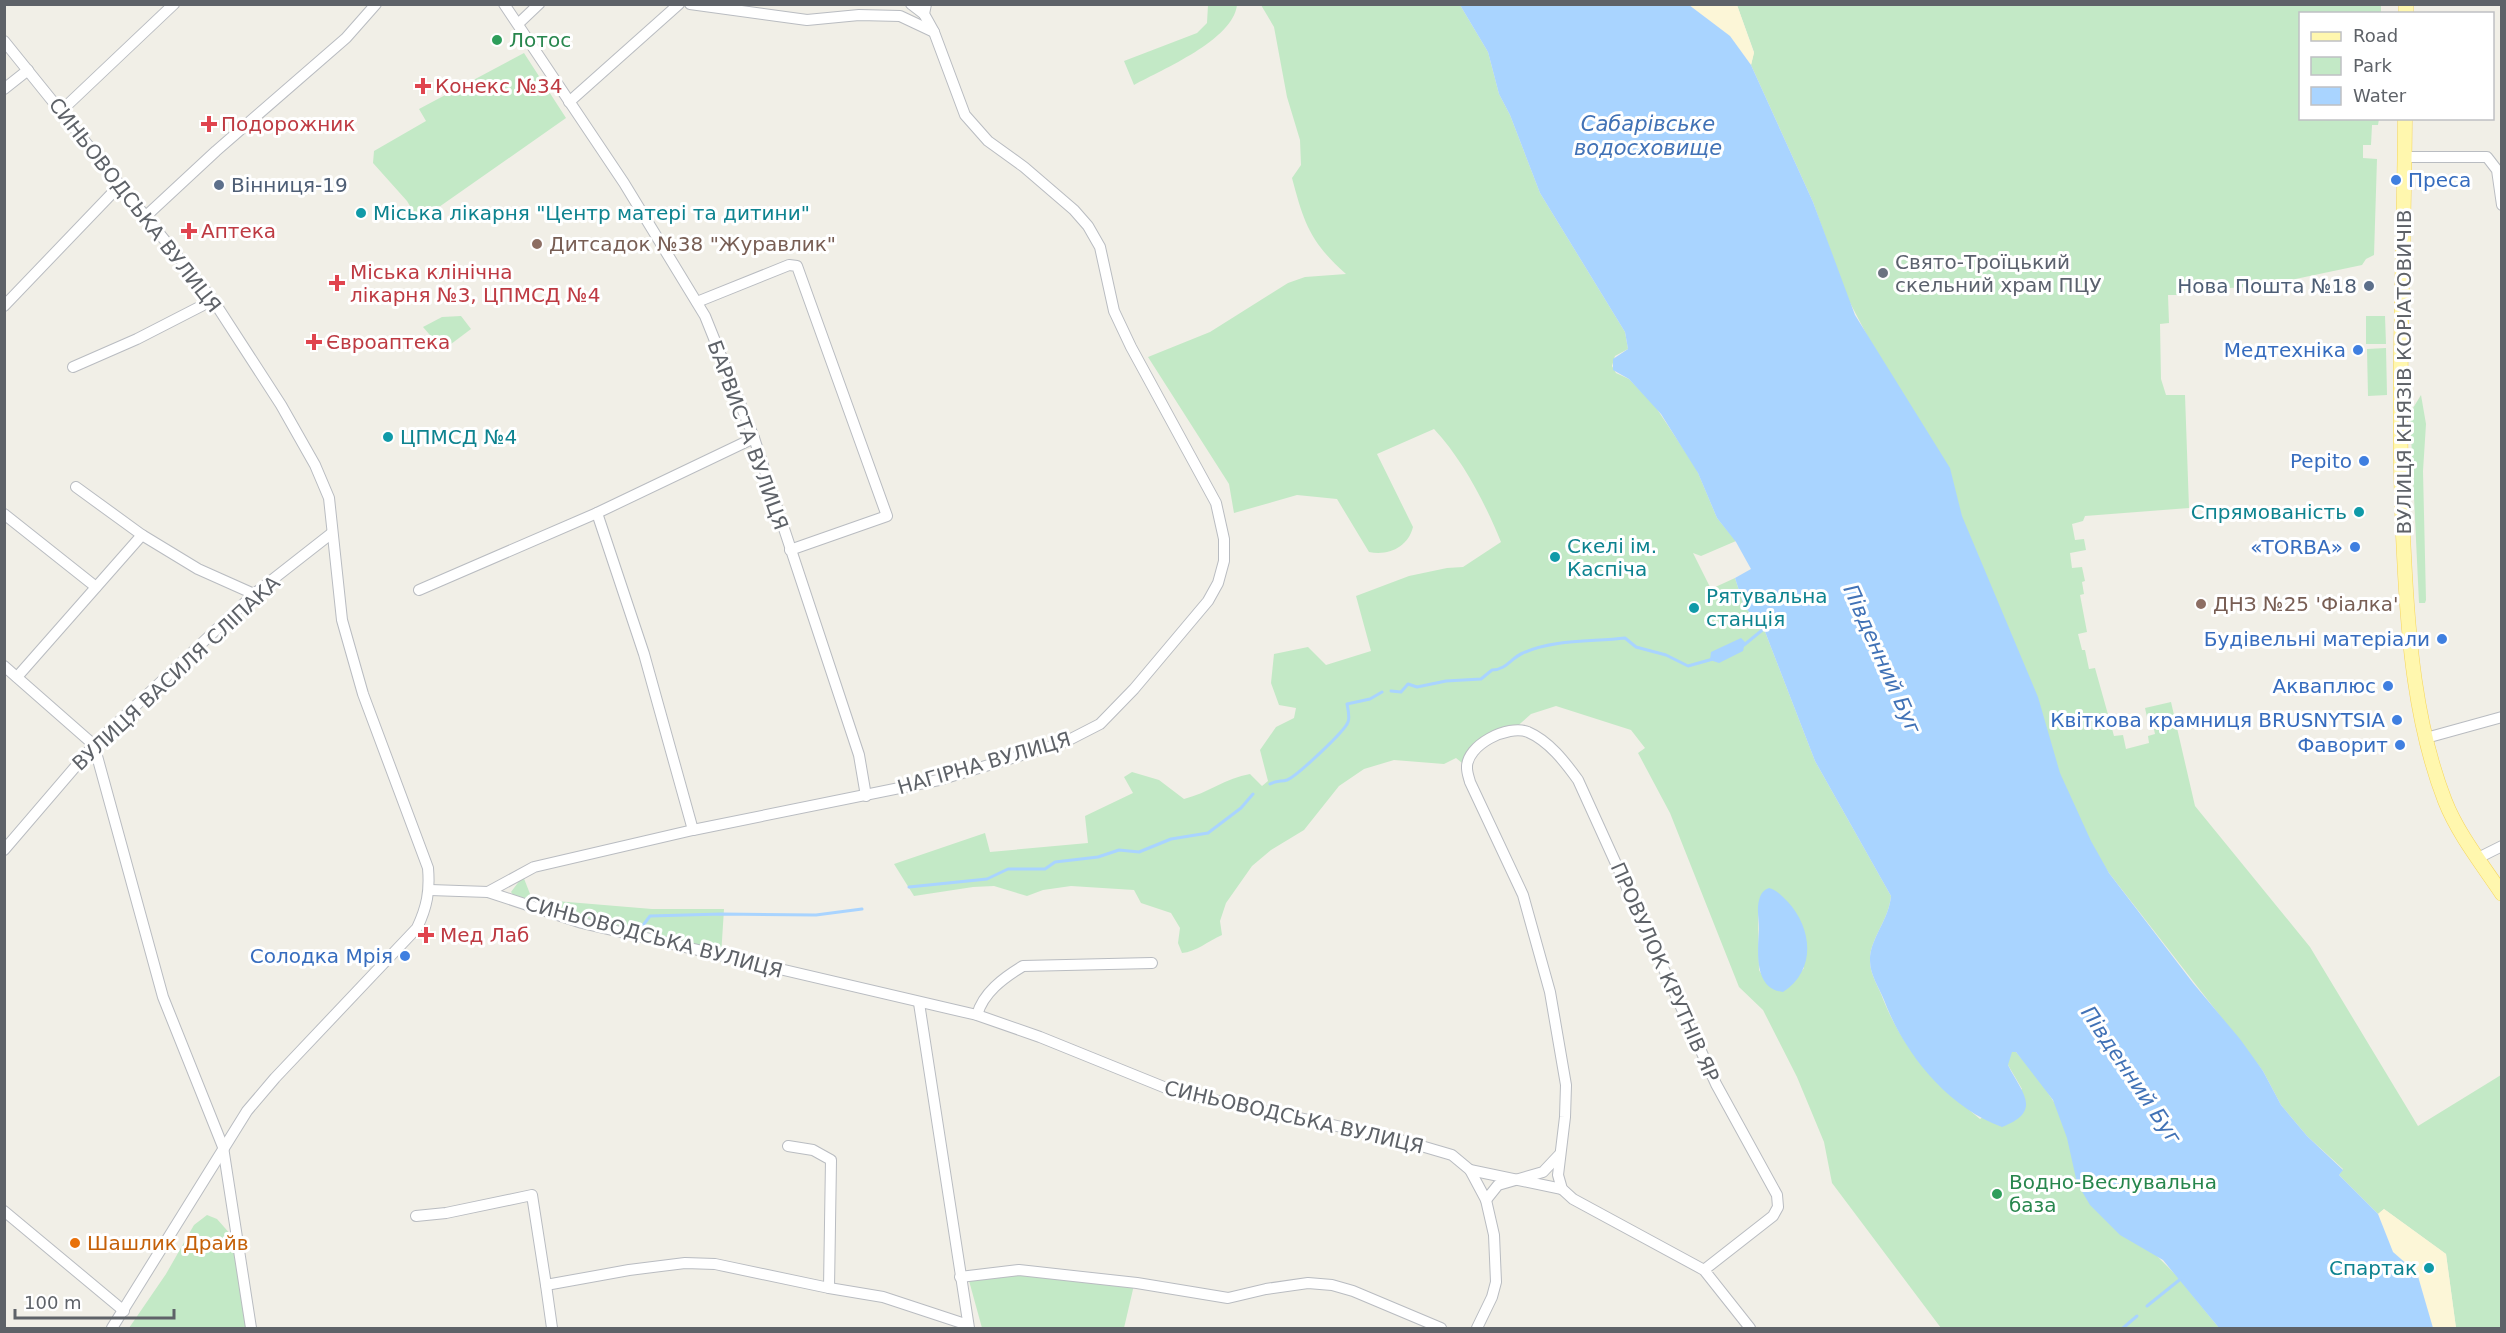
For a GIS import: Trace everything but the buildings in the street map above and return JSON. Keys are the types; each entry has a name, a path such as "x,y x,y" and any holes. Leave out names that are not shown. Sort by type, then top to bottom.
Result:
{"main road":[{"name":"ВУЛИЦЯ КНЯЗІВ КОРІАТОВИЧІВ","path":"2405,120 2399,455 2407,626 2426,738 2445,802 2461,833 2502,894"}],"street":[{"path":"61,111 174,4"},
{"path":"147,216 346,38 376,4"},
{"name":"БАРВИСТА ВУЛИЦЯ","path":"504,4 519,23 624,183 697,302 754,438 859,755 866,796"},
{"path":"519,23 539,4"},
{"path":"569,102 678,4"},
{"path":"690,4 807,20 859,15 900,16 934,32"},
{"path":"911,4 925,9"},
{"name":"НАГІРНА ВУЛИЦЯ","path":"488,892 534,867 693,830 939,780 1065,742 1100,724 1158,662 1208,601 1224,561 1224,540 1216,503 1118,320 1100,247 1088,226 1074,210 1024,167 988,141 965,115 925,9"},
{"name":"СИНЬОВОДСЬКА ВУЛИЦЯ","path":"4,41 213,300 281,405 315,465 329,498 342,620 363,694 428,868 430,890 488,892 582,923 977,1016 1040,1037 1176,1092 1394,1138 1452,1155 1470,1170 1486,1200 1494,1235 1496,1282 1477,1329"},
{"path":"4,89 28,70"},
{"path":"2405,157 2487,157 2497,170 2502,205"},
{"path":"4,306 121,184"},
{"path":"697,302 789,265 797,266 820,326 887,516 790,550"},
{"path":"73,367 137,339 213,300"},
{"path":"419,590 597,513 754,438"},
{"path":"76,487 142,535 198,568 254,594"},
{"path":"4,513 96,587"},
{"path":"597,513 644,654 693,830"},
{"name":"ВУЛИЦЯ ВАСИЛЯ СЛІПАКА","path":"4,850 94,745 254,594 332,533"},
{"path":"17,677 142,535"},
{"path":"4,666 94,745 163,997 223,1147 251,1329"},
{"path":"2426,738 2502,717"},
{"name":"ПРОВУЛОК КРУТНІВ ЯР","path":"1559,1155 1565,1117 1566,1085 1550,992 1523,895 1470,782 1467,767 1472,754 1484,744 1513,730 1526,731 1537,736 1570,769 1584,792 1716,1084 1777,1195 1778,1207 1773,1216 1704,1270"},
{"path":"2478,858 2502,846"},
{"path":"112,1329 223,1147 275,1078 406,942 425,913 430,890"},
{"path":"977,1016 981,1002 1004,977 1023,966 1152,963"},
{"path":"546,1285 629,1269 685,1263 715,1264 883,1297 968,1327 920,1003"},
{"path":"788,1146 813,1150 831,1160 829,1288"},
{"path":"1486,1200 1498,1185 1543,1172 1559,1155"},
{"path":"1559,1155 1558,1175 1562,1189"},
{"path":"1470,1170 1562,1189 1573,1199 1704,1270 1750,1329"},
{"path":"416,1216 446,1213 532,1195 552,1329"},
{"path":"4,1211 124,1311"},
{"path":"960,1277 1019,1270 1137,1283 1228,1298 1308,1283 1332,1285 1353,1291 1441,1329"}],"green space":[{"path":"1208,5 1237,5 1233,18 1210,41 1178,62 1134,85 1124,61 1197,33 1207,23"},
{"path":"1261,5 1460,5 1488,52 1499,94 1510,115 1540,193 1625,332 1628,349 1615,356 1612,366 1616,373 1629,379 1655,406 1696,468 1717,518 1736,541 1701,556 1693,553 1711,589 1735,578 1744,606 1764,629 1815,761 1891,896 1887,913 1873,945 1870,961 1875,981 1901,1036 1936,1079 1980,1119 2022,1089 2008,1065 1987,1050 2016,1052 2038,1078 2155,1254 2177,1276 2219,1328 1941,1328 1832,1183 1824,1142 1797,1077 1763,1010 1739,987 1670,813 1638,753 1645,748 1631,730 1556,706 1531,714 1513,730 1484,744 1467,767 1456,758 1444,764 1394,760 1364,769 1339,786 1304,830 1271,850 1252,866 1226,903 1220,921 1222,935 1187,952 1182,953 1178,943 1180,928 1171,913 1141,903 1134,890 1071,886 1043,890 1027,896 994,886 914,896 894,864 985,833 990,852 1088,843 1085,816 1133,793 1124,777 1132,772 1159,780 1184,799 1250,774 1262,786 1268,781 1260,750 1276,727 1294,718 1296,708 1279,705 1271,683 1274,654 1308,647 1326,665 1371,651 1356,596 1409,576 1463,567 1501,542 1472,482 1445,441 1434,429 1377,454 1413,527 1407,540 1390,551 1369,552 1337,499 1297,495 1234,513 1229,484 1148,357 1210,332 1288,283 1305,277 1346,274 1316,241 1305,220 1296,194 1292,178 1301,165 1300,140 1287,97 1274,27","holes":["1758,907 1804,968 1788,988 1767,983 1759,970"]},
{"path":"1737,5 2381,5 2381,12 2299,12 2299,120 2379,120 2378,125 2372,125 2371,145 2363,145 2363,158 2377,159 2374,255 2366,259 2362,265 2263,286 2180,291 2180,295 2168,295 2169,323 2160,324 2161,379 2166,395 2185,395 2189,508 2085,516 2083,521 2072,524 2075,540 2084,539 2086,550 2070,553 2072,568 2082,567 2085,581 2082,582 2084,594 2080,595 2087,632 2078,634 2082,650 2085,650 2089,669 2095,668 2114,736 2123,735 2126,749 2149,743 2148,736 2155,734 2153,725 2149,726 2145,708 2171,702 2195,806 2310,947 2418,1126 2501,1075 2501,1328 2456,1328 2446,1254 2384,1209 2378,1214 2339,1175 2343,1169 2307,1136 2281,1105 2263,1071 2109,873 2042,771 1872,345 1846,295 1813,202 1751,65 1754,52"},
{"path":"524,53 566,118 419,221 407,201 373,163 374,151 426,121 419,109"},
{"path":"461,316 471,329 443,350 423,327 442,317"},
{"path":"2366,316 2385,316 2386,344 2366,344"},
{"path":"2386,348 2387,395 2368,396 2367,349"},
{"path":"2421,395 2426,424 2423,471 2425,603 2419,603 2410,413"},
{"path":"523,876 532,899 652,909 724,909 721,956 517,900 511,892"},
{"path":"207,1215 217,1219 232,1236 247,1328 129,1328 166,1274 194,1225"},
{"path":"1019,1272 1134,1285 1124,1328 982,1328 968,1277"}],"sand":[{"path":"1689,5 1737,5 1754,53 1751,65 1730,36"},
{"name":"Спартак","path":"2384,1209 2446,1254 2456,1328 2433,1328 2417,1273 2393,1252 2378,1214"}],"water":[{"name":"Сабарівське водосховище","path":"1460,5 1689,5 1730,36 1751,65 1813,202 1855,315 1950,468 1962,516 2038,697 2060,773 2091,841 2109,873 2193,983 2240,1039 2263,1071 2281,1105 2307,1136 2343,1170 2339,1175 2378,1214 2393,1252 2417,1273 2433,1328 2219,1328 2163,1260 2120,1235 2090,1205 2077,1183 2067,1138 2053,1100 2016,1052 2012,1052 2008,1065 2023,1092 2026,1107 2015,1121 2002,1127 1963,1106 1930,1076 1916,1058 1893,1020 1870,966 1873,945 1887,913 1891,896 1815,761 1764,629 1744,606 1735,578 1751,569 1736,542 1717,518 1698,473 1661,414 1629,379 1613,370 1613,359 1628,349 1625,332 1540,193 1510,115 1499,94 1488,52"},
{"path":"1741,638 1745,642 1743,651 1719,663 1710,660 1711,652"},
{"path":"1769,888 1781,895 1796,912 1806,936 1806,961 1802,972 1783,992 1766,984 1759,967 1758,905 1764,890"}],"waterway":[{"path":"1744,645 1766,627"},
{"path":"1391,691 1401,692 1408,684 1417,687 1446,681 1481,679 1492,670 1505,666 1519,655 1535,648 1573,642 1625,638 1636,647 1666,655 1688,666 1713,659"},
{"path":"1270,784 1292,777 1330,743 1348,722 1347,704 1370,699 1382,692"},
{"path":"909,887 987,879 1008,869 1045,869 1055,862 1098,857 1119,850 1139,852 1171,839 1208,833 1241,808 1253,794"},
{"path":"641,928 650,916 816,915 862,909"},
{"path":"2147,1306 2183,1277"},
{"path":"2123,1328 2137,1316"}],"place":[{"name":"Лотос","path":"497,40"},
{"name":"Конекс №34","path":"423,86"},
{"name":"Подорожник","path":"209,124"},
{"name":"Преса","path":"2396,180"},
{"name":"Вінниця-19","path":"219,185"},
{"name":"Міська лікарня \"Центр матері та дитини\"","path":"361,213"},
{"name":"Аптека","path":"189,231"},
{"name":"Дитсадок №38 \"Журавлик\"","path":"537,244"},
{"name":"Свято-Троїцький скельний храм ПЦУ","path":"1883,273"},
{"name":"Міська клінічна лікарня №3, ЦПМСД №4","path":"337,283"},
{"name":"Нова Пошта №18","path":"2369,286"},
{"name":"Євроаптека","path":"314,342"},
{"name":"Медтехніка","path":"2358,350"},
{"name":"ЦПМСД №4","path":"388,437"},
{"name":"Pepito","path":"2364,461"},
{"name":"Спрямованість","path":"2359,512"},
{"name":"«TORBA»","path":"2355,547"},
{"name":"Скелі ім. Каспіча","path":"1555,557"},
{"name":"ДНЗ №25 'Фіалка'","path":"2201,604"},
{"name":"Рятувальна станція","path":"1694,608"},
{"name":"Будівельні матеріали","path":"2442,639"},
{"name":"Акваплюс","path":"2388,686"},
{"name":"Квіткова крамниця BRUSNYTSIA","path":"2397,720"},
{"name":"Фаворит","path":"2400,745"},
{"name":"Мед Лаб","path":"426,935"},
{"name":"Солодка Мрія","path":"405,956"},
{"name":"Водно-Веслувальна база","path":"1997,1194"},
{"name":"Шашлик Драйв","path":"75,1243"},
{"name":"Спартак","path":"2429,1268"}],"water label":[{"name":"Південний Буг","path":"1882,659"},
{"name":"Південний Буг","path":"2131,1075"}]}
